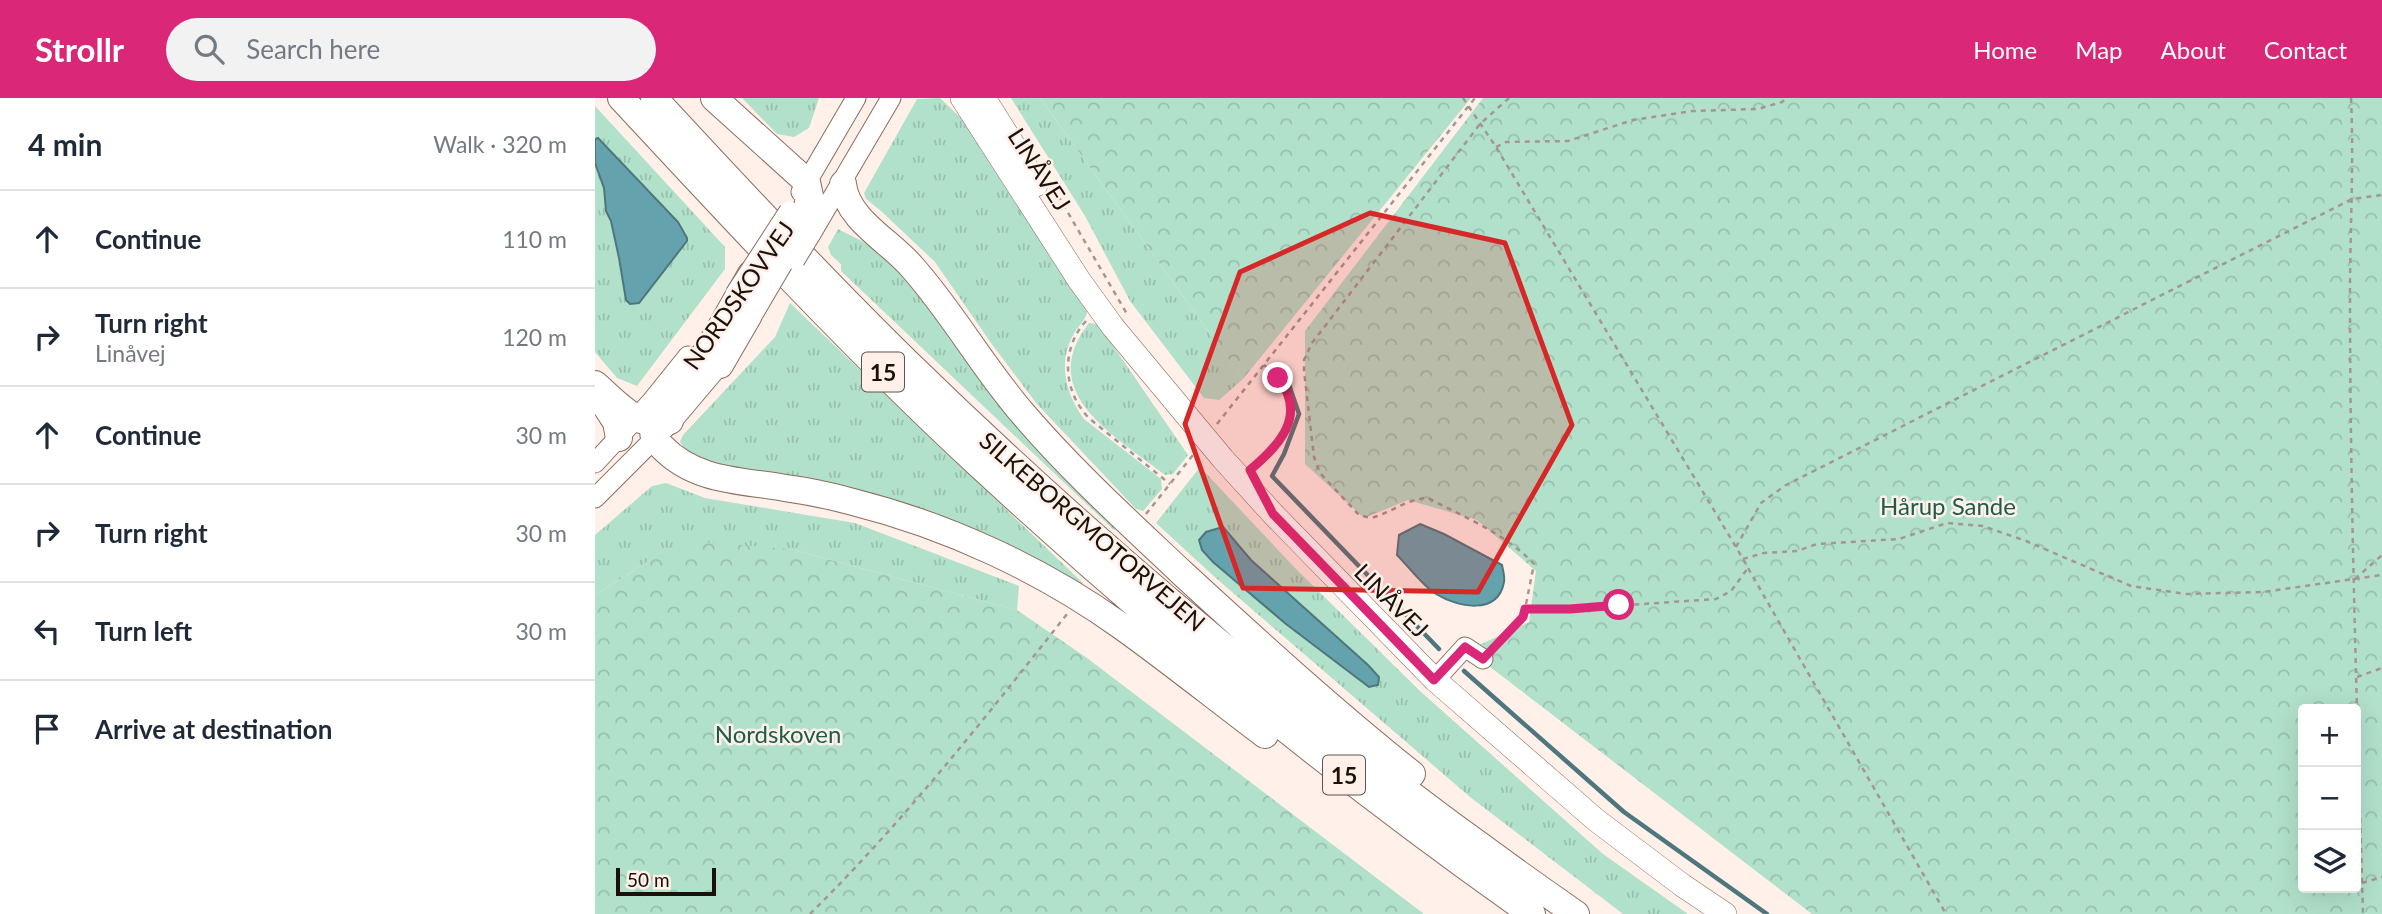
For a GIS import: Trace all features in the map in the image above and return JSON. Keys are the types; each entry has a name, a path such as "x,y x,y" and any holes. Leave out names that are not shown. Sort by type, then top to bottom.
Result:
{"highway":[{"name":"SILKEBORGMOTORVEJEN","path":"621,98 889,378 1070,547 1263,711 1373,797 1532,914"},
{"name":"SILKEBORGMOTORVEJEN","path":"654,98 768,221 908,363 1086,528 1290,701 1387,776 1576,914"},
{"path":"714,98 805,211 886,242"},
{"path":"843,184 846,201 855,213 918,273 1024,415 1106,502 1293,674 1584,914"},
{"path":"655,425 709,348 746,305 805,211"},
{"path":"720,365 746,305 762,252"},
{"path":"595,384 655,425 676,460 708,476 819,494 891,513 957,536 1069,593 1120,625 1411,844 1518,914"},
{"path":"595,391 616,422 619,438"}],"main road":[{"name":"LINÅVEJ","path":"962,98 1079,280 1113,327 1223,459 1273,514 1434,680 1596,820 1725,914"},
{"path":"974,98 1010,153 1027,171"},
{"name":"LINÅVEJ","path":"984,98 1150,369"}],"street":[{"name":"NORDSKOVVEJ","path":"805,211 856,98"},
{"path":"843,184 877,98"},
{"name":"NORDSKOVVEJ","path":"762,252 805,211 843,184 891,98"},
{"name":"NORDSKOVVEJ","path":"595,498 655,425 720,365"},
{"name":"NORDSKOVVEJ","path":"595,463 619,438 655,425"},
{"path":"1434,680 1465,647 1483,659"}],"path":[{"path":"1462,98 1496,147 1736,547 1947,914"},
{"path":"1217,424 1475,98"},
{"path":"1483,659 1523,617 1534,564 1507,540 1427,498 1417,498 1377,517 1366,518 1359,515 1320,473 1314,457 1304,360 1312,343 1481,124 1509,98"},
{"path":"1496,147 1506,142 1568,141 1633,120 1692,111 1758,109 1782,102 1786,98"},
{"path":"2351,98 2354,160 2350,294 2354,579 2363,914"},
{"path":"1051,183 1128,316"},
{"path":"1736,547 1761,503 1786,485 2352,199 2382,195"},
{"path":"1091,316 1079,331 1070,351 1067,365 1072,395 1090,419 1170,484"},
{"path":"1250,470 1281,441 1290,418 1285,388 1264,365"},
{"path":"1144,517 1193,455"},
{"path":"1743,559 1764,553 1797,551 1817,544 1899,538 1947,523 1983,526 2026,541 2131,586 2186,594 2263,592 2382,575"},
{"path":"2354,579 2382,555"},
{"path":"1525,609 1570,609 1716,599 1731,591 1748,568"},
{"path":"810,914 859,865 981,722 1070,611"},
{"path":"2357,677 2382,668"},
{"path":"2363,883 2382,877"}],"highlighted area":[{"path":"1370,213 1505,243 1572,425 1478,592 1243,588 1185,424 1240,272"}],"green space":[{"path":"742,98 819,98 809,128 794,137 777,134"},
{"path":"940,98 962,119 1087,309 1066,354 1068,388 1084,419 1161,479 1162,489 1143,511 1136,509 1036,403 935,262 866,199 864,193 917,99"},
{"path":"1011,98 1040,98 1243,379 1219,400 1204,398 1130,301 1085,216"},
{"path":"1040,98 1471,98 1243,379"},
{"name":"Hårup Sande","path":"1483,98 2382,98 2382,914 1812,914 1468,650 1529,622 1536,571 1477,520 1408,500 1364,518 1305,464 1305,331"},
{"path":"595,106 725,247 725,269 637,386 617,378 595,352 595,163 604,188 606,211 611,221 626,299 639,303 687,238 678,222 598,138 595,139"},
{"path":"838,229 883,256 912,287 988,389 1120,526 1114,530 841,271 841,264 831,255 828,247"},
{"path":"790,303 1083,583 1076,589 982,535 709,465 686,451 680,442 683,435 775,337"},
{"path":"1089,323 1098,324 1188,455 1173,474 1165,475 1125,445 1088,411 1076,392 1071,371 1074,348"},
{"path":"1200,467 1296,569 1420,691 1603,854 1688,914 1623,914 1470,797 1217,579 1156,523"},
{"path":"666,483 705,498 855,523 1019,586 1017,610 790,549 655,557 595,595 595,535 652,486"},
{"name":"Nordskoven","path":"704,542 790,549 1017,610 1087,658 1424,914 595,914 595,595 655,557"}],"water":[{"path":"598,138 678,222 687,238 639,303 630,304 626,300 611,221 606,211 604,188 595,163 595,139"},
{"path":"1420,524 1502,565 1504,582 1494,600 1476,606 1465,605 1445,599 1421,581 1397,555 1399,535"},
{"path":"1223,527 1251,560 1368,665 1379,677 1378,685 1369,687 1286,624 1213,562 1202,550 1199,540 1206,532"}],"waterway":[{"path":"1286,376 1299,414 1284,454 1272,476 1439,649"},
{"path":"1464,671 1624,812 1767,914"}],"route":[{"path":"1278,378 1287,393 1290,406 1287,430 1281,441 1250,470 1273,514 1434,680 1465,647 1483,659 1523,617 1525,609 1619,605"}]}
